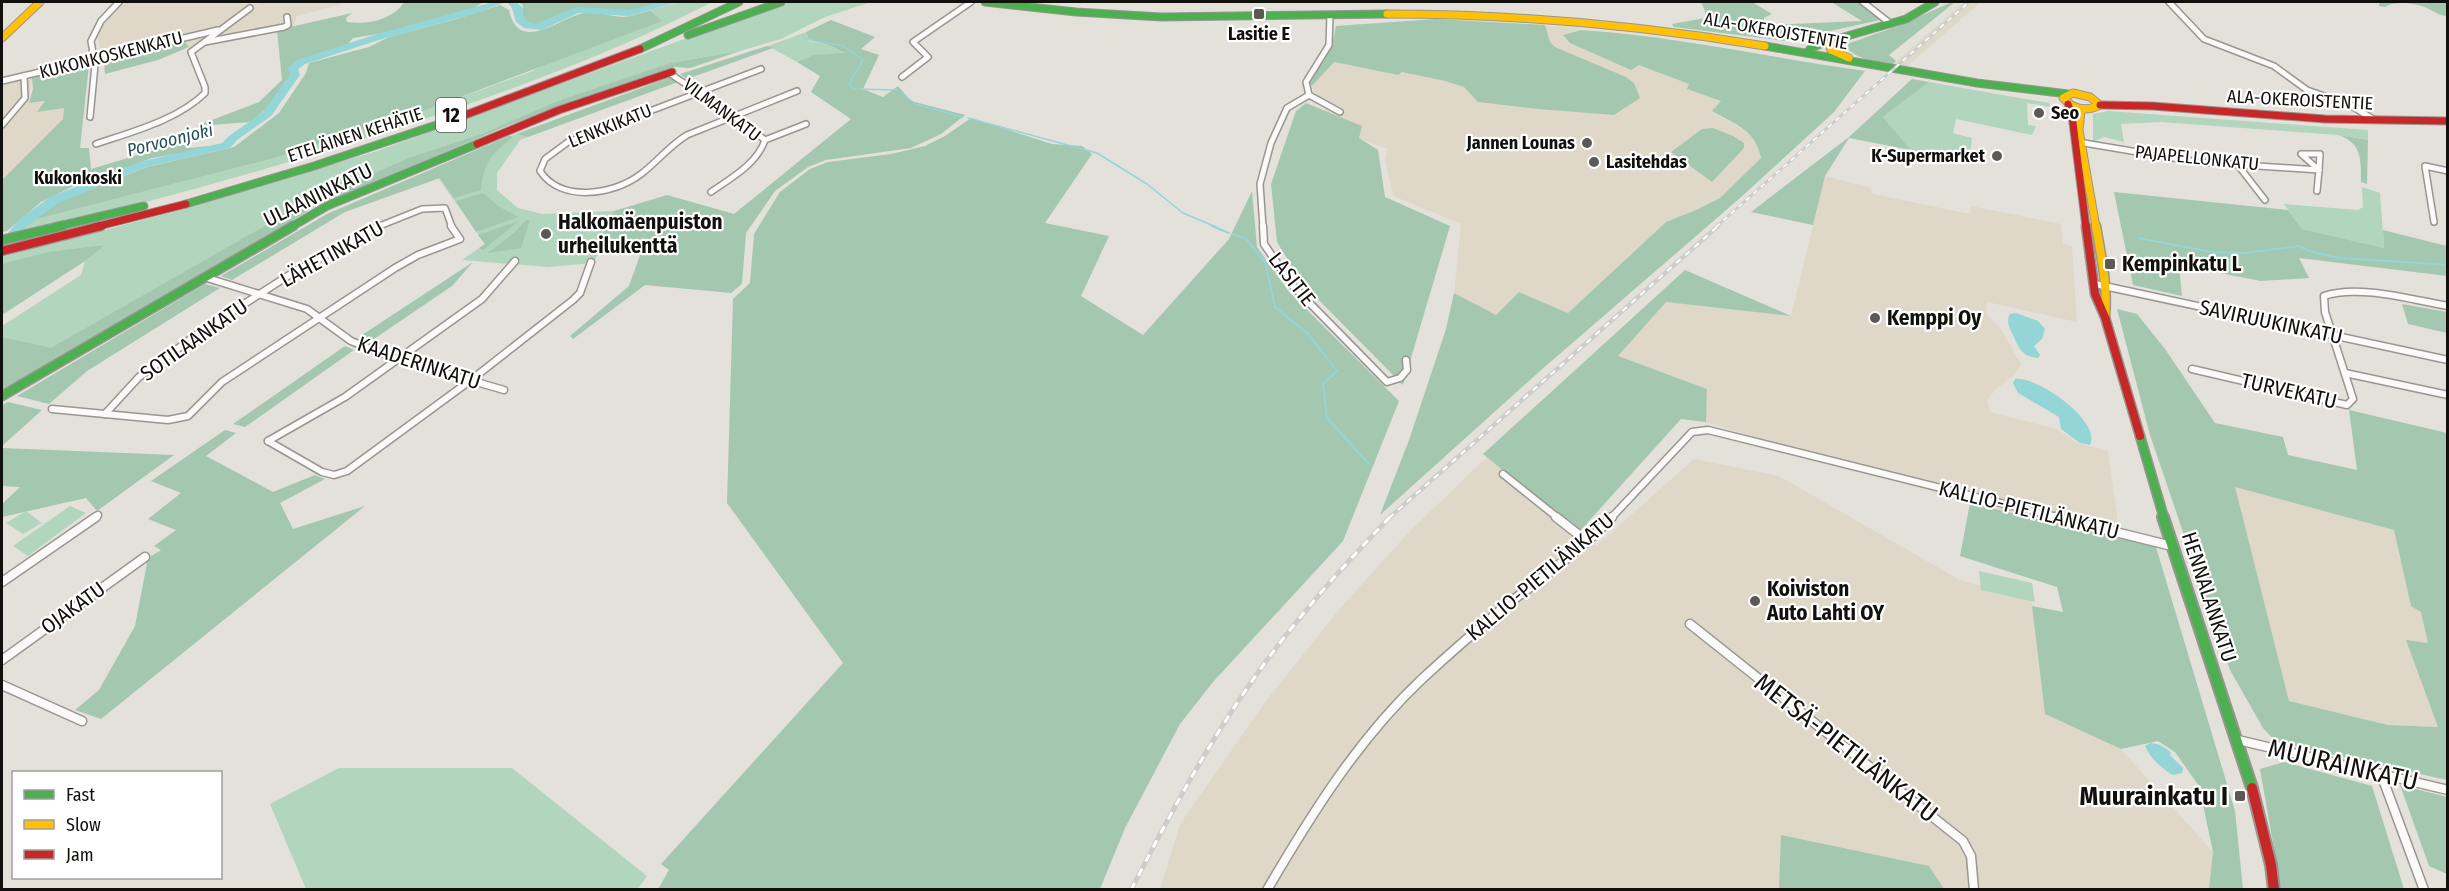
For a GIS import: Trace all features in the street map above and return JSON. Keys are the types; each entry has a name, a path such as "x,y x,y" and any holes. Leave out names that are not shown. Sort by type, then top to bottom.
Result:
{"main road":[{"path":"2,38 40,2"},
{"name":"ETELÄINEN KEHÄTIE","path":"2,242 222,190 367,143 515,92 635,44 723,2"},
{"name":"ETELÄINEN KEHÄTIE","path":"2,253 349,155 467,115 608,62 683,30 740,2"},
{"path":"467,115 781,2"},
{"name":"ALA-OKEROISTENTIE","path":"985,2 1131,16 1219,18 1454,14 1571,20 1684,32 2066,99 2085,95 2097,102 2280,116 2448,121"},
{"path":"1807,52 1810,48 1906,19 1935,2"},
{"path":"1819,55 1839,39"},
{"path":"1829,45 1831,50 1838,55 1868,64"},
{"name":"ULAANINKATU","path":"2,396 327,206 559,110 674,74"},
{"path":"2066,99 2084,109 2092,110 2097,102"},
{"name":"HENNALANKATU","path":"2066,99 2078,143 2106,286 2105,317"},
{"name":"HENNALANKATU","path":"2084,109 2079,120 2078,143 2095,294 2105,317 2172,546 2258,805 2274,890"}],"street":[{"path":"90,117 95,59 91,41 94,32 119,2"},
{"path":"902,77 928,57 913,42 971,2"},
{"path":"1863,2 1891,24"},
{"path":"2169,2 2204,39 2274,66 2307,90 2350,105 2375,120"},
{"path":"96,144 155,124 191,105 205,93 205,82 190,55 193,49 250,8"},
{"path":"1330,15 1329,45 1309,72 1306,82 1309,95 1340,112"},
{"path":"202,43 284,27 288,25 287,17"},
{"name":"KUKONKOSKENKATU","path":"2,81 221,29"},
{"path":"699,92 761,69"},
{"name":"VILMANKATU","path":"674,74 765,140 757,156 711,192"},
{"path":"2,125 25,98 24,76"},
{"name":"LENKKIKATU","path":"699,92 558,147 545,159 540,171 543,179 549,186 568,191 597,190 616,186 634,180 676,141 734,116"},
{"path":"734,116 797,92"},
{"name":"LASITIE","path":"1309,95 1287,108 1271,143 1260,184 1264,244 1292,285 1387,382 1400,378 1407,370 1406,360"},
{"path":"765,140 806,124"},
{"name":"PAJAPELLONKATU","path":"2078,143 2197,162 2319,170 2317,191"},
{"path":"2237,164 2265,200"},
{"path":"2434,222 2425,166 2448,171"},
{"name":"LÄHETINKATU","path":"262,294 368,230 437,206 445,208 451,225 460,239 407,260 321,317"},
{"path":"515,261 482,299 345,397 268,441 322,472 334,476 347,471 471,381 573,300 580,293 591,262"},
{"name":"KAADERINKATU","path":"204,277 289,301 321,317 351,341 397,359 504,390"},
{"name":"SAVIRUUKINKATU","path":"2094,284 2448,360"},
{"name":"TURVEKATU","path":"2192,369 2347,405 2353,399 2325,312 2324,296 2335,291 2365,293 2448,306"},
{"name":"SOTILAANKATU","path":"104,415 142,374 164,356 262,294"},
{"path":"52,409 168,420 188,416 222,382 321,317"},
{"path":"2345,373 2448,395"},
{"name":"KALLIO-PIETILÄNKATU","path":"1267,890 1308,819 1341,773 1388,715 1422,679 1506,606 1588,542 1686,435 1698,430 1708,430 2172,546"},
{"path":"1503,474 1588,542"},
{"path":"2,582 98,515"},
{"name":"OJAKATU","path":"2,660 145,557"},
{"name":"METSÄ-PIETILÄNKATU","path":"1690,624 1963,842 1971,856 1974,890"},
{"path":"2,685 82,721"},
{"name":"MUURAINKATU","path":"2238,740 2448,790"},
{"path":"2381,774 2424,890"}],"shaded area":[{"path":"124,2 258,4 262,2 340,2 340,5 297,16 293,27 189,47 178,35 101,53 97,33"},
{"path":"1964,2 1981,2 1906,67 1892,65"},
{"name":"Lasitehdas","path":"1544,26 1582,28 1563,35 1570,43 1631,69 1639,65 1690,84 1688,89 1721,101 1712,112 1748,132 1757,142 1761,158 1720,198 1666,222 1568,313 1519,292 1496,315 1454,293 1461,224 1393,196 1385,159 1388,149 1359,138 1361,126 1324,110 1332,106 1315,93 1312,86 1333,62 1398,75 1401,72 1445,81 1464,87 1478,102 1614,115 1606,68 1556,48 1550,42"},
{"path":"32,78 29,103 46,101 38,112 64,108 63,120 2,180 2,85"},
{"name":"Kemppi Oy","path":"1825,176 1869,187 1873,194 1970,214 1971,206 2061,224 2063,244 2072,246 2077,322 1987,302 1986,314 2001,329 2021,364 2014,375 1996,389 1987,400 1990,412 2057,429 2077,443 2108,451 2120,537 1970,503 1706,422 1707,389 1617,356 1666,302 1791,316"},
{"path":"1487,457 1596,546 1694,459 1779,476 1960,580 2031,599 2045,714 2121,749 2213,852 2209,890 1160,890 1180,824 1266,701 1342,606 1412,529"},
{"path":"2234,486 2394,530 2411,605 2421,612 2429,644 2407,641 2438,727 2388,725 2289,701"}],"green space":[{"path":"404,2 483,2 471,10 384,33 353,38 347,45 298,61 288,68 291,75 268,107 251,122 196,126 259,102 282,80 277,30 352,13 346,18 347,22 370,22 393,13"},
{"path":"518,2 669,2 632,11 576,9 537,27 525,19 522,13 523,5"},
{"path":"679,2 712,2 636,39 518,86 437,115 209,185 18,234 29,221 275,158 418,113 530,72 650,12 625,17"},
{"path":"786,2 871,2 825,17 781,39 740,51 670,63 557,101 484,133 408,158 289,212 51,349 2,337 2,326 81,275 85,261 104,245 2,264 2,257 188,208 377,151"},
{"path":"1701,2 1752,2 1772,14 1764,18 1764,25 1862,21 1831,2 1859,2 1880,20 1785,41 1674,27 1672,24 1705,18"},
{"path":"1955,2 1889,55 1896,61 1892,65 1860,57 1844,45 1898,26"},
{"path":"2379,2 2447,2 2447,16 2413,4 2400,3 2385,7 2379,6"},
{"path":"500,5 509,10 514,23 522,30 531,32 585,13 622,17 650,11 662,21 418,113 275,158 29,221 59,202 147,167 234,147 279,113 306,73 309,63 369,47 389,37"},
{"path":"1436,19 1545,25 1550,42 1555,47 1626,77 1634,83 1640,98 1614,115 1478,102 1464,87 1445,81 1402,72 1398,75 1334,62 1312,86 1309,82 1332,46 1336,26"},
{"path":"831,20 875,37 861,49 879,55 863,89 883,97 898,86 911,101 965,115 941,134 911,148 826,160 808,167 775,191 746,233 742,284 731,293 645,285 573,339 570,336 629,286 642,250 597,255 614,211 667,195 734,214 851,119 811,92 820,76 797,62 813,55 845,53 829,45 809,40 806,32"},
{"path":"1581,30 1688,42 1865,71 1834,112 1740,198 1540,371 1380,515 1409,440 1446,329 1454,293 1496,315 1519,292 1568,313 1666,222 1720,198 1761,158 1749,134 1712,111 1721,101 1687,89 1689,84 1639,65 1631,70 1570,43 1563,35"},
{"path":"806,32 809,41 829,45 846,54 813,55 797,62 768,46"},
{"path":"183,40 189,47 158,60 105,74 104,61"},
{"path":"767,46 773,48 687,79 680,74"},
{"path":"740,51 690,68 675,67 509,125 313,208 2,391 2,337 51,348 289,212 408,158 484,133 557,101 670,63"},
{"path":"89,65 80,148 89,148 91,169 151,151 167,143 180,142 190,148 208,146 199,150 152,158 72,187 41,202 7,231 2,232 2,180 63,119 64,108 37,112 45,101 29,103 33,89 32,78"},
{"path":"671,77 678,82 528,137 516,134"},
{"path":"1912,79 1929,82 1883,117 1911,150 1849,138 1825,176 1813,225 1751,212 1849,137"},
{"path":"1929,82 2049,103 2051,107 2027,103 2028,125 2036,126 2032,135 1956,119 1953,133 1972,138 1969,162 1911,150 1883,117"},
{"path":"1306,103 1362,126 1359,138 1378,150 1385,197 1450,226 1403,385 1302,283 1277,242 1271,184 1296,111"},
{"path":"2108,111 2368,130 2368,140 2338,135 2161,122 2121,124 2124,142 2104,137 2093,142 2093,114"},
{"path":"971,118 1052,144 1082,146 1092,154 1045,223 1109,236 1081,296 1143,335 1229,239 1252,191 1257,247 1289,292 1399,401 1343,541 1213,682 1180,724 1125,828 1100,889 658,889 669,870 661,864 843,663 727,503 733,299 750,283 754,234 780,192 810,169 828,162 891,154 925,146 945,136"},
{"path":"1713,128 1744,143 1744,148 1712,182 1671,152 1702,129"},
{"path":"516,134 528,137 520,140 497,173 497,190 518,208 542,214 614,211 594,263 548,267 462,260 485,244 432,169"},
{"path":"2338,135 2368,140 2367,184 2361,182 2360,159 2356,147 2346,138"},
{"path":"509,136 513,137 490,159 484,172 481,190 454,198 440,178 345,212 232,280 221,276 327,214"},
{"path":"2362,187 2380,193 2384,248 2302,229 2284,204 2358,210 2363,207"},
{"path":"2114,192 2288,210 2302,229 2384,248 2383,230 2447,246 2447,276 2299,258 2309,278 2261,281 2179,265 2182,296 2133,285"},
{"path":"483,193 498,206 518,217 476,232 456,201"},
{"path":"526,220 530,220 521,248 488,253 515,232"},
{"path":"519,221 483,250 479,248 485,244 478,235"},
{"path":"105,245 85,261 2,315 2,264 49,252"},
{"path":"473,262 452,286 368,343 359,337"},
{"path":"1685,270 1791,316 1666,302 1618,356 1707,389 1706,422 1681,419 1579,532 1483,454"},
{"path":"205,284 220,288 87,371 49,404 17,396"},
{"path":"2402,304 2447,312 2447,333 2408,324"},
{"path":"2117,309 2137,314 2165,349 2215,423 2283,437 2288,455 2357,470 2349,410 2447,433 2447,780 2276,742 2263,728 2230,670 2150,435","holes":["2235,487 2394,530 2411,606 2421,612 2428,643 2406,640 2438,727 2388,725 2289,701"]},
{"path":"345,346 354,350 245,427 233,424"},
{"path":"8,402 42,410 2,446 2,405"},
{"path":"225,430 236,433 206,456 273,492 315,475 325,479 280,503 293,529 365,506 101,719 75,710 99,690 135,626 148,558 161,550 154,546 176,530 148,519 181,493 151,481"},
{"path":"2,448 174,455 97,511 86,498 2,517 2,504 20,487 2,486"},
{"path":"1970,503 2156,547 2235,811 2243,889 2209,889 2213,852 2199,786 2175,752 2158,741 2121,749 2045,714 2032,606 2063,612 2057,587 1960,556"},
{"path":"70,506 86,513 28,556 13,546"},
{"path":"26,511 42,523 23,534 6,523"},
{"path":"1979,571 2032,583 2035,602 1981,590"},
{"path":"2284,762 2372,786 2404,889 2281,889 2260,769"},
{"path":"339,768 512,768 647,876 637,890 306,889 270,804"},
{"path":"2400,785 2447,797 2447,874 2429,866"},
{"path":"1781,835 1929,866 1944,889 1779,889"}],"water":[{"path":"2016,313 2038,321 2045,329 2042,339 2034,346 2040,355 2038,358 2024,353 2016,343 2008,322 2010,314"},
{"path":"2015,379 2038,385 2065,402 2086,424 2091,435 2090,445 2080,443 2061,429 2059,417 2018,393 2013,383"},
{"path":"2150,743 2169,751 2183,768 2182,773 2173,775 2157,763 2145,746"}],"waterway":[{"name":"Porvoonjoki","path":"4,245 23,223 54,200 143,164 226,146 233,138 267,114 295,75 293,68 301,62 378,37 501,2"},
{"name":"Porvoonjoki","path":"511,2 517,7 519,20 535,27 542,27 568,12 577,10 629,13 672,2"},
{"path":"803,38 843,46 863,60 849,84 853,89 898,90 915,104 963,117"},
{"path":"968,118 1097,153 1147,184 1183,213 1216,227"},
{"path":"1212,226 1229,233"},
{"path":"1233,234 1246,239 1265,262 1275,307 1308,334 1337,371 1323,384 1327,418 1369,464"},
{"path":"2138,238 2212,252 2244,253 2299,246 2312,252 2341,258 2448,265"}],"railway":[{"path":"1716,227 1969,2"},
{"path":"1389,518 1718,226"},
{"path":"1131,890 1188,783 1252,681 1318,596 1389,518"}],"traffic: fast":[{"path":"640,49 739,2"},
{"path":"688,35 781,2"},
{"path":"985,2 1076,12 1161,17 1387,14"},
{"path":"1807,53 1811,48 1823,43 1906,19 1935,2"},
{"path":"1765,46 1977,83 2068,94"},
{"path":"186,204 314,166 460,117"},
{"path":"2,396 327,206 477,144"},
{"path":"2,240 144,206"},
{"path":"2140,436 2172,546 2252,788"}],"traffic: slow":[{"path":"2,38 40,2"},
{"path":"1387,14 1482,15 1576,21 1765,46"},
{"path":"1837,41 1829,45 1831,50 1849,58"},
{"path":"2073,93 2090,97 2100,105 2090,109 2075,108 2063,98 2073,93"},
{"path":"2084,109 2081,111 2079,130 2105,277 2107,297 2105,315"}],"traffic: jam":[{"path":"460,117 640,49"},
{"path":"477,144 559,110 672,72"},
{"path":"2068,104 2072,115 2095,294 2105,317 2140,436"},
{"path":"2100,105 2152,106 2325,119 2448,121"},
{"path":"2,251 186,204"},
{"path":"2252,788 2271,865 2274,890"}],"place":[{"name":"Lasitie E","path":"1259,14"},
{"name":"Seo","path":"2039,113"},
{"name":"Jannen Lounas","path":"1587,143"},
{"name":"K-Supermarket","path":"1997,156"},
{"name":"Lasitehdas","path":"1594,162"},
{"name":"Halkomäenpuiston urheilukenttä","path":"546,234"},
{"name":"Kempinkatu L","path":"2110,264"},
{"name":"Kemppi Oy","path":"1875,318"},
{"name":"Koiviston Auto Lahti OY","path":"1755,601"},
{"name":"Muurainkatu I","path":"2240,796"}],"district":[{"name":"Kukonkoski","path":"78,178"}]}
